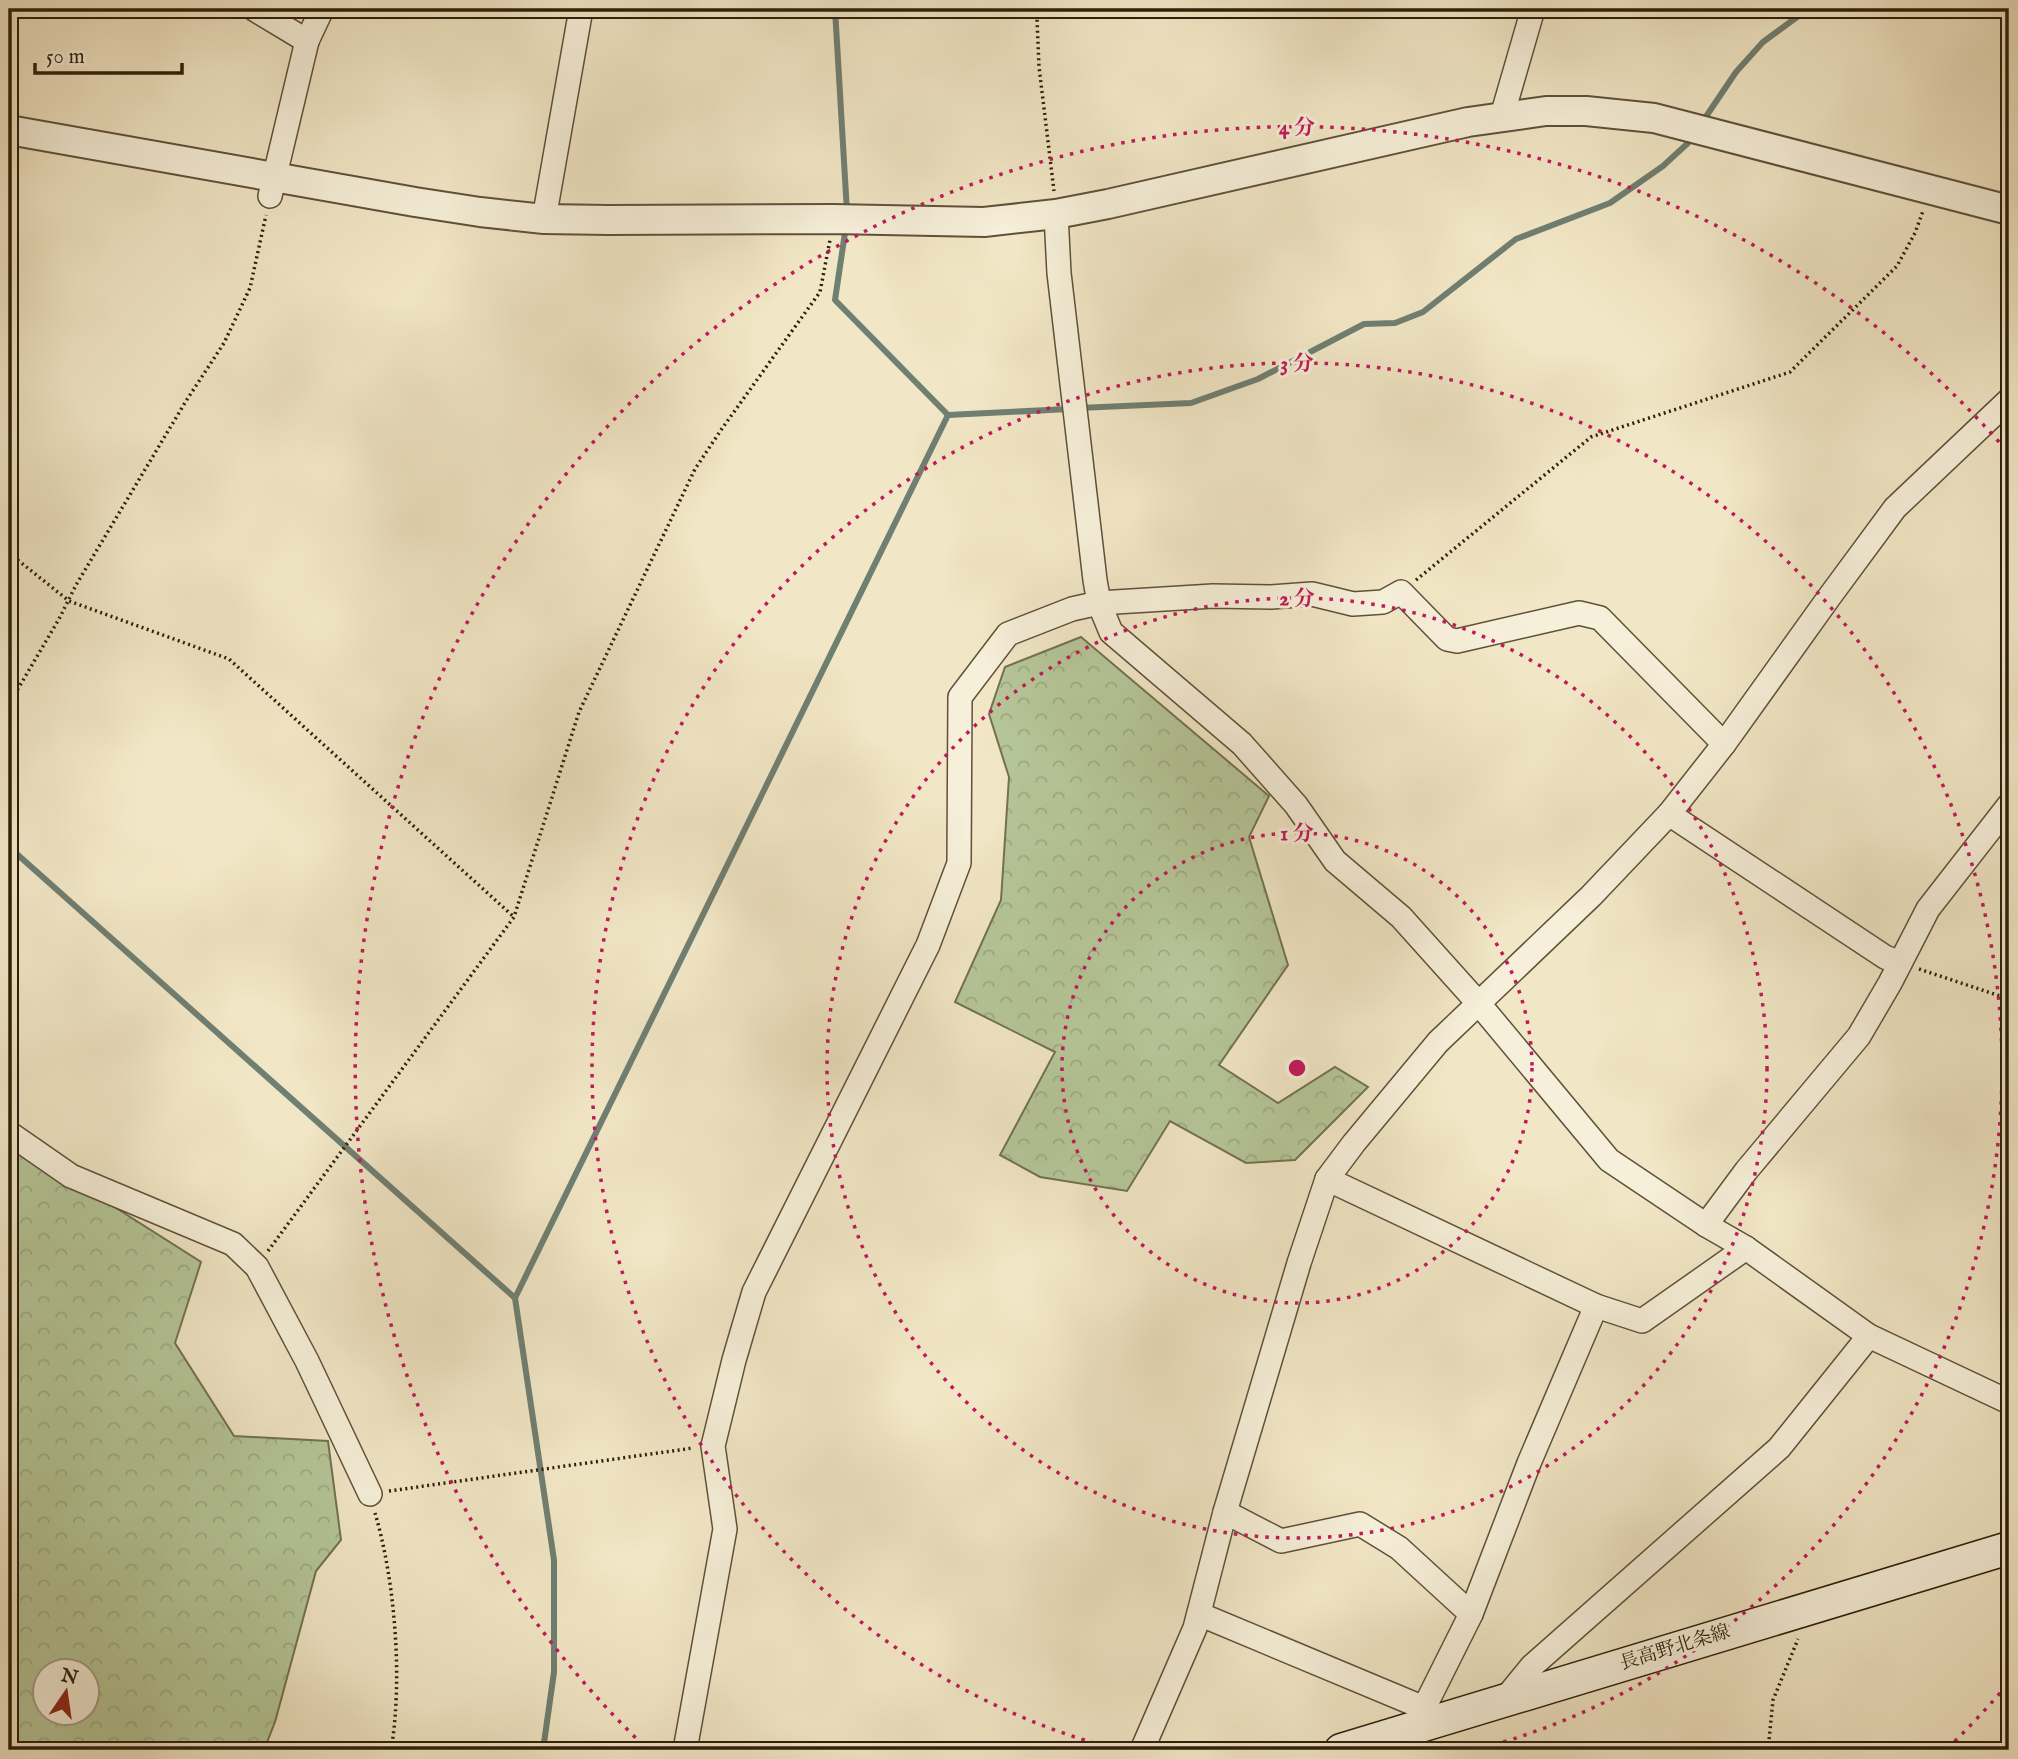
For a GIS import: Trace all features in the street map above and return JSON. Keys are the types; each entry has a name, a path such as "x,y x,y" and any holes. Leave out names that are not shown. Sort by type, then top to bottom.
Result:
{"main road":[{"name":"長高野北条線","path":"1341,1750 2009,1548"}],"street":[{"path":"254,9 307,41"},
{"path":"272,186 307,41 321,9"},
{"path":"544,219 581,9"},
{"path":"1502,116 1533,9"},
{"path":"9,130 272,186 544,219 984,222 1056,214 1502,116 1546,111 1586,111 1654,118 2009,210"},
{"path":"1056,214 1059,273 1099,603 1111,632 1242,744 1296,805 1335,861 1401,917 1480,1004 1609,1160 1745,1248 1869,1336 2009,1402"},
{"path":"1142,1750 1195,1628 1225,1512 1299,1263 1327,1179 1438,1042 1591,896 1669,814 1724,744 1895,508 2009,400"},
{"path":"685,1750 725,1529 713,1446 734,1360 754,1292 928,945 959,863 960,697 1008,634 1072,609 1099,603 1213,596 1271,597 1312,594 1353,604 1383,601 1401,592 1447,639 1457,641 1579,613 1600,618 1724,744"},
{"path":"1706,1225 1746,1171 1859,1036 1928,909 2009,805"},
{"path":"1669,814 1885,957 1900,963"},
{"path":"9,1133 71,1176 233,1244 257,1267 307,1361 370,1494"},
{"path":"1327,1179 1596,1306 1642,1321 1745,1248"},
{"path":"1199,1614 1413,1728 1471,1614 1529,1463 1596,1306"},
{"path":"1505,1699 1532,1666 1779,1448 1869,1336"},
{"path":"1225,1512 1282,1541 1360,1524 1399,1548 1471,1614"}],"path":[{"path":"1039,9 1039,67 1056,214"},
{"path":"9,705 76,585 224,343 250,288 272,186"},
{"path":"1401,592 1591,437 1790,372 1897,266 1915,233 1930,189"},
{"path":"257,1267 514,917 579,712 695,469 820,292 833,219"},
{"path":"9,553 69,601 229,659 514,917"},
{"path":"1900,963 2009,999"},
{"path":"391,1750 396,1705 395,1640 383,1539 370,1494 713,1446"},
{"path":"1768,1750 1773,1700 1798,1640 1798,1611"}],"green space":[{"path":"1081,637 1269,796 1249,837 1288,965 1219,1065 1278,1103 1335,1067 1368,1087 1295,1160 1246,1163 1170,1121 1127,1191 1040,1177 1000,1155 1055,1052 955,1002 1001,900 1009,777 989,714 1005,667"},
{"path":"9,1140 201,1262 175,1343 234,1436 328,1441 341,1540 316,1571 275,1722 264,1750 9,1750"}],"waterway":[{"path":"835,9 847,212"},
{"path":"1701,124 1736,72 1763,42 1808,9"},
{"path":"1079,408 1191,403 1258,379 1364,324 1395,323 1423,312 1516,239 1610,203 1663,166 1693,136"},
{"path":"846,226 835,300 948,415"},
{"path":"515,1298 948,415 1069,409"},
{"path":"9,847 515,1298 554,1560 554,1672 543,1750"}]}
